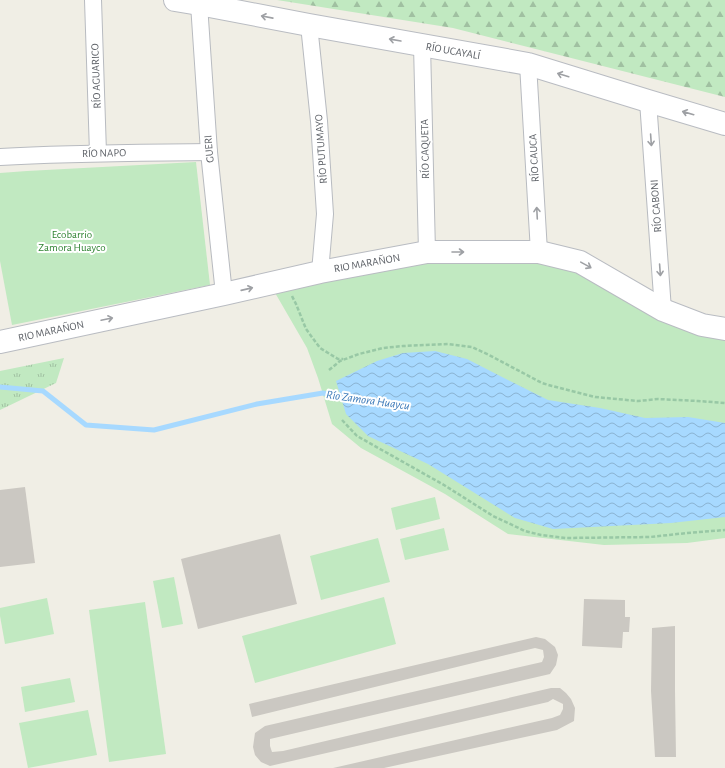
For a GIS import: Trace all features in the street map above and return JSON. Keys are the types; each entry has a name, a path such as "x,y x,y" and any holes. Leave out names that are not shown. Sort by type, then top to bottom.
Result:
{"street":[{"name":"RÍO AGUARICO","path":"93,0 98,153"},
{"name":"RÍO UCAYALÍ","path":"175,0 528,64 648,102 725,124"},
{"name":"GUERI","path":"199,4 209,152 224,294"},
{"name":"RÍO PUTUMAYO","path":"309,25 319,121 325,214 320,272"},
{"name":"RÍO CAQUETA","path":"422,45 427,252"},
{"name":"RÍO CAUCA","path":"528,64 539,252"},
{"name":"RÍO CABONI","path":"648,102 663,310"},
{"name":"RÍO NAPO","path":"0,157 43,154 209,152"},
{"name":"RIO MARAÑON","path":"0,342 320,272 427,252 539,252 580,262 663,310 702,325 725,328"}],"path":[{"path":"282,281 296,304 306,329 320,348 338,359 344,359"},
{"path":"329,370 344,359 383,348 448,344 472,347 542,382 595,397 638,401 658,399 698,400 725,403"},
{"path":"342,420 357,436 363,440 466,498 493,516 525,531 541,535 566,538 650,538 725,530"}],"green space":[{"path":"277,0 725,0 725,97 453,28"},
{"name":"Ecobarrio Zamora Huayco","path":"196,162 210,285 12,325 0,261 0,173"},
{"path":"516,250 578,268 725,337 725,538 687,543 604,545 508,534 445,494 361,448 332,424 307,348 274,291 430,257"},
{"path":"64,358 56,383 0,410 0,371"},
{"path":"435,497 440,519 396,530 391,508"},
{"path":"444,528 449,550 405,560 400,539"},
{"path":"378,538 390,582 321,600 310,556"},
{"path":"174,577 183,624 162,628 153,581"},
{"path":"384,597 396,644 255,683 242,636"},
{"path":"47,598 54,634 5,644 0,608"},
{"path":"145,602 166,754 109,762 89,610"},
{"path":"70,678 75,702 25,712 21,687"},
{"path":"88,710 97,755 28,768 19,723"}],"water":[{"path":"435,351 467,359 548,400 600,408 645,418 688,417 725,423 725,517 671,523 553,529 515,518 428,464 368,436 346,414 336,381 377,361 403,353"}],"building":[{"path":"25,487 35,563 0,567 0,490"},
{"path":"280,534 297,604 198,629 181,559"},
{"path":"584,599 625,600 625,617 630,617 629,632 623,632 622,648 582,646"},
{"path":"675,626 676,757 655,757 651,691 652,628"},
{"path":"536,637 545,639 555,647 558,655 556,665 550,674 270,739 270,746 272,752 283,751 551,688 560,688 566,693 571,699 575,708 574,721 557,730 384,768 333,768 552,718 560,715 563,709 563,704 553,699 548,702 270,766 261,762 255,755 253,747 255,733 265,726 542,662 544,657 543,650 535,648 252,717 249,704"}],"waterway":[{"name":"Río Zamora Huaycu","path":"0,387 43,391 86,425 154,430 257,404 323,393 346,397"}]}
